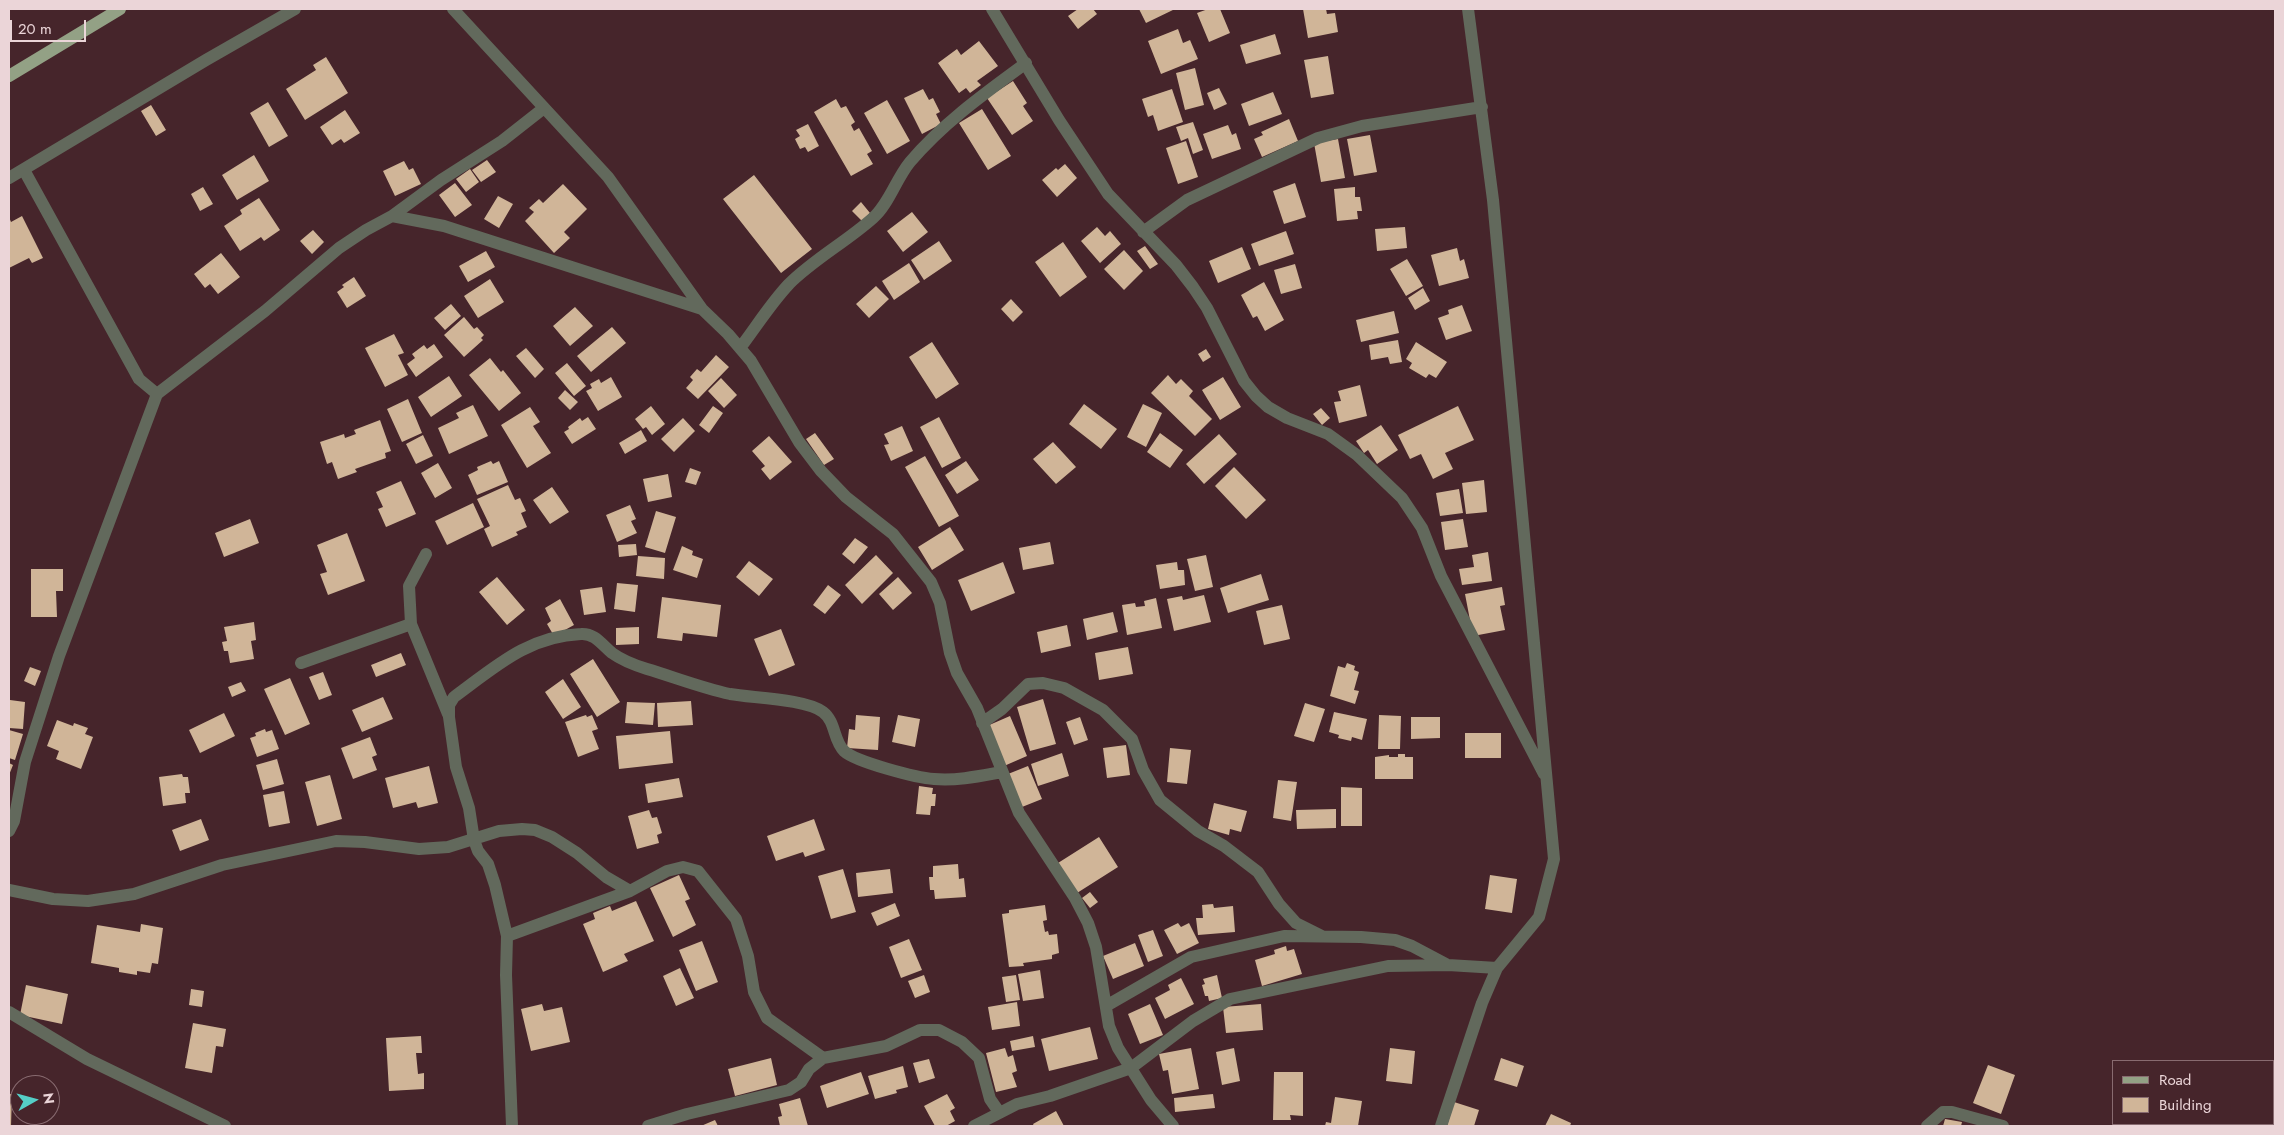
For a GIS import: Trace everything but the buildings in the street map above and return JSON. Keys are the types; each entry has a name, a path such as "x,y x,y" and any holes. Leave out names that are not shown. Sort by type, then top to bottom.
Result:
{"main road":[{"path":"9,76 120,9"}],"street":[{"path":"9,178 295,9"},
{"path":"453,9 608,177 702,309 751,360 799,442 821,471 846,497 893,534 931,582 940,603 950,653 957,673 978,708 982,723 1019,814 1075,898 1088,923 1096,948 1109,1026 1118,1048 1152,1100 1173,1126"},
{"path":"992,9 1059,120 1104,188 1143,232 1176,265 1193,287 1207,308 1244,381 1256,396 1268,407 1287,418 1328,434 1357,455 1402,498 1422,528 1441,576 1547,780"},
{"path":"1441,1126 1482,1003 1497,968 1539,917 1554,859 1482,107 1468,9"},
{"path":"740,348 789,284 845,238 873,218 911,161 967,106 1026,63"},
{"path":"1143,232 1187,200 1318,138 1362,126 1482,107"},
{"path":"9,830 14,821 25,762 59,656 157,394 265,311 338,248 392,216 441,180 502,141 544,108"},
{"path":"24,170 139,379 157,394"},
{"path":"392,216 444,226 702,309"},
{"path":"426,554 409,586 411,624 449,717"},
{"path":"301,663 411,624"},
{"path":"512,1126 506,975 507,936 493,878 488,864 478,852 474,840 469,808 456,767 449,705 454,697 513,653 535,642 582,634 596,638 612,653 629,663 728,693 806,705 822,711 832,721 837,740 844,751 866,762 934,779 968,778 1002,772"},
{"path":"982,723 1002,709 1028,684 1043,683 1064,688 1103,710 1132,738 1143,770 1160,800 1198,831 1224,846 1258,872 1279,904 1296,923 1322,936"},
{"path":"9,890 53,899 88,901 134,894 222,865 336,841 365,842 419,849 448,847 499,831 522,829 535,830 552,837 606,877 630,891"},
{"path":"507,936 630,891 667,871 683,867 698,871 736,919 748,956 754,992 767,1018 823,1058"},
{"path":"1106,1006 1191,957 1239,944 1284,936 1361,937 1395,940 1412,946 1448,965"},
{"path":"974,1126 1017,1104 1050,1096 1131,1068 1193,1021 1230,999 1388,966 1448,965 1497,968"},
{"path":"9,1012 87,1059 225,1126"},
{"path":"648,1126 687,1114 789,1090 801,1082 809,1069 823,1058 886,1046 920,1030 939,1030 962,1042 979,1058 990,1099 999,1112"},
{"path":"1928,1126 1943,1112 1952,1112 2003,1126"}]}
